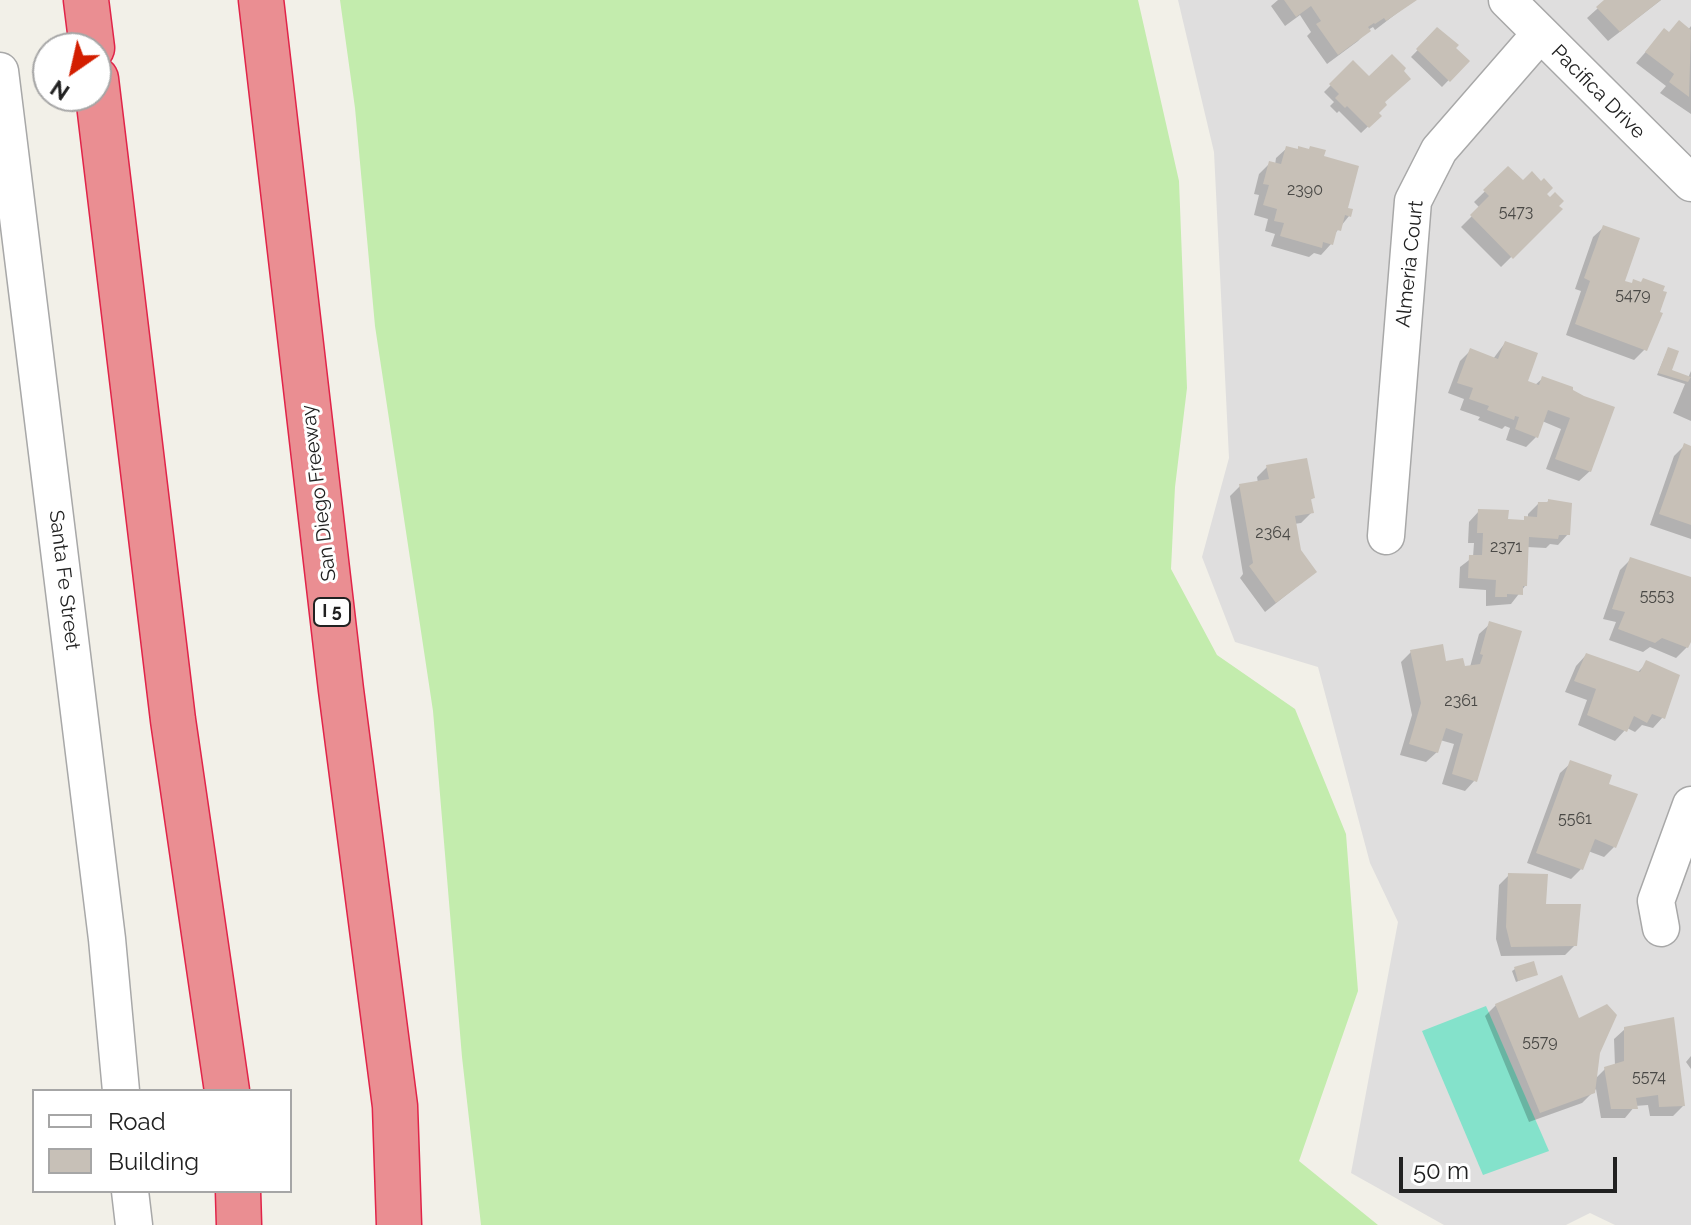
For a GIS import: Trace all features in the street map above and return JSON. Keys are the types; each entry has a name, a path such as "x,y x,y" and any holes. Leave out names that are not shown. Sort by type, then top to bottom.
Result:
{"highway":[{"path":"86,0 90,32"},
{"name":"San Diego Freeway","path":"261,0 341,690 395,1106 399,1225"},
{"path":"100,112 173,720 227,1089"},
{"path":"238,1193 239,1225"}],"street":[{"name":"Pacifica Drive","path":"1507,0 1691,183"},
{"name":"Almeria Court","path":"1386,536 1413,201 1439,150 1540,34"},
{"name":"Santa Fe Street","path":"0,71 103,908 121,1089"},
{"path":"1661,928 1656,901 1691,805"},
{"path":"130,1193 134,1225"}],"shaded area":[{"path":"1178,0 1691,0 1691,1225 1615,1225 1590,1213 1566,1225 1444,1225 1351,1173 1398,922 1370,863 1318,667 1235,642 1202,557 1229,458 1214,152"}],"green space":[{"path":"340,0 1138,0 1179,181 1187,388 1175,487 1171,569 1217,655 1295,709 1346,834 1358,991 1299,1161 1378,1225 481,1225 462,1057 433,711 375,326 355,108"},
{"path":"1486,1006 1549,1151 1483,1175 1422,1031"}],"building":[{"path":"1284,0 1417,0 1386,21 1384,18 1368,27 1371,31 1338,55 1316,24 1321,21 1311,6 1296,17"},
{"path":"1604,0 1661,0 1620,32 1596,7"},
{"path":"1679,20 1691,30 1689,97 1669,82 1674,74 1645,52 1664,28 1669,32"},
{"path":"1437,27 1459,45 1456,48 1470,61 1450,82 1416,49"},
{"path":"1392,54 1406,68 1404,71 1411,79 1385,102 1387,105 1379,113 1382,116 1369,128 1335,98 1339,94 1329,84 1353,60 1369,76"},
{"path":"1286,146 1326,150 1324,156 1359,166 1348,208 1353,209 1351,217 1345,215 1333,245 1323,242 1322,248 1280,236 1284,223 1274,221 1277,209 1263,205 1269,185 1263,184 1269,161 1281,164"},
{"path":"1508,166 1523,180 1532,171 1541,181 1544,178 1553,188 1547,194 1550,197 1555,192 1564,201 1559,206 1563,209 1513,259 1470,215 1489,196 1483,190"},
{"path":"1603,225 1640,238 1625,281 1632,283 1633,279 1641,282 1643,278 1665,286 1663,291 1667,292 1660,312 1663,313 1647,351 1575,324 1590,281 1584,278"},
{"path":"1505,341 1538,353 1528,381 1539,385 1542,376 1615,407 1591,472 1555,459 1570,418 1548,410 1538,438 1515,429 1519,417 1515,416 1514,420 1487,410 1489,406 1469,399 1473,388 1457,383 1470,348 1498,359"},
{"path":"1668,347 1679,351 1672,370 1691,377 1688,382 1658,373"},
{"path":"1684,443 1691,446 1691,525 1659,514"},
{"path":"1307,458 1315,498 1311,499 1314,513 1295,516 1301,550 1317,572 1276,603 1249,566 1253,563 1239,484 1269,479 1266,465"},
{"path":"1548,499 1572,503 1570,535 1559,535 1558,539 1529,537 1527,586 1523,586 1523,595 1495,597 1496,580 1468,578 1469,555 1482,555 1483,533 1477,533 1478,509 1509,510 1508,519 1524,520 1524,516 1537,517 1538,502 1548,502"},
{"path":"1630,557 1691,577 1691,642 1688,648 1662,638 1655,643 1618,629 1625,612 1612,609"},
{"path":"1489,621 1522,631 1477,782 1452,774 1463,734 1446,728 1438,753 1409,744 1421,703 1410,650 1443,644 1446,661 1463,658 1465,666 1480,664"},
{"path":"1586,653 1640,672 1646,660 1680,675 1665,719 1652,714 1647,723 1634,716 1627,732 1587,715 1596,689 1574,681"},
{"path":"1570,760 1612,775 1609,784 1638,794 1616,848 1595,839 1583,870 1536,853"},
{"path":"1508,873 1548,874 1546,904 1581,904 1577,946 1511,947 1506,927"},
{"path":"1534,961 1538,975 1518,981 1514,967"},
{"path":"1562,975 1579,1018 1607,1004 1617,1015 1600,1053 1595,1093 1540,1113 1495,1004"},
{"path":"1674,1017 1685,1106 1659,1107 1658,1095 1636,1098 1638,1109 1611,1109 1604,1067 1624,1061 1624,1027"}]}
